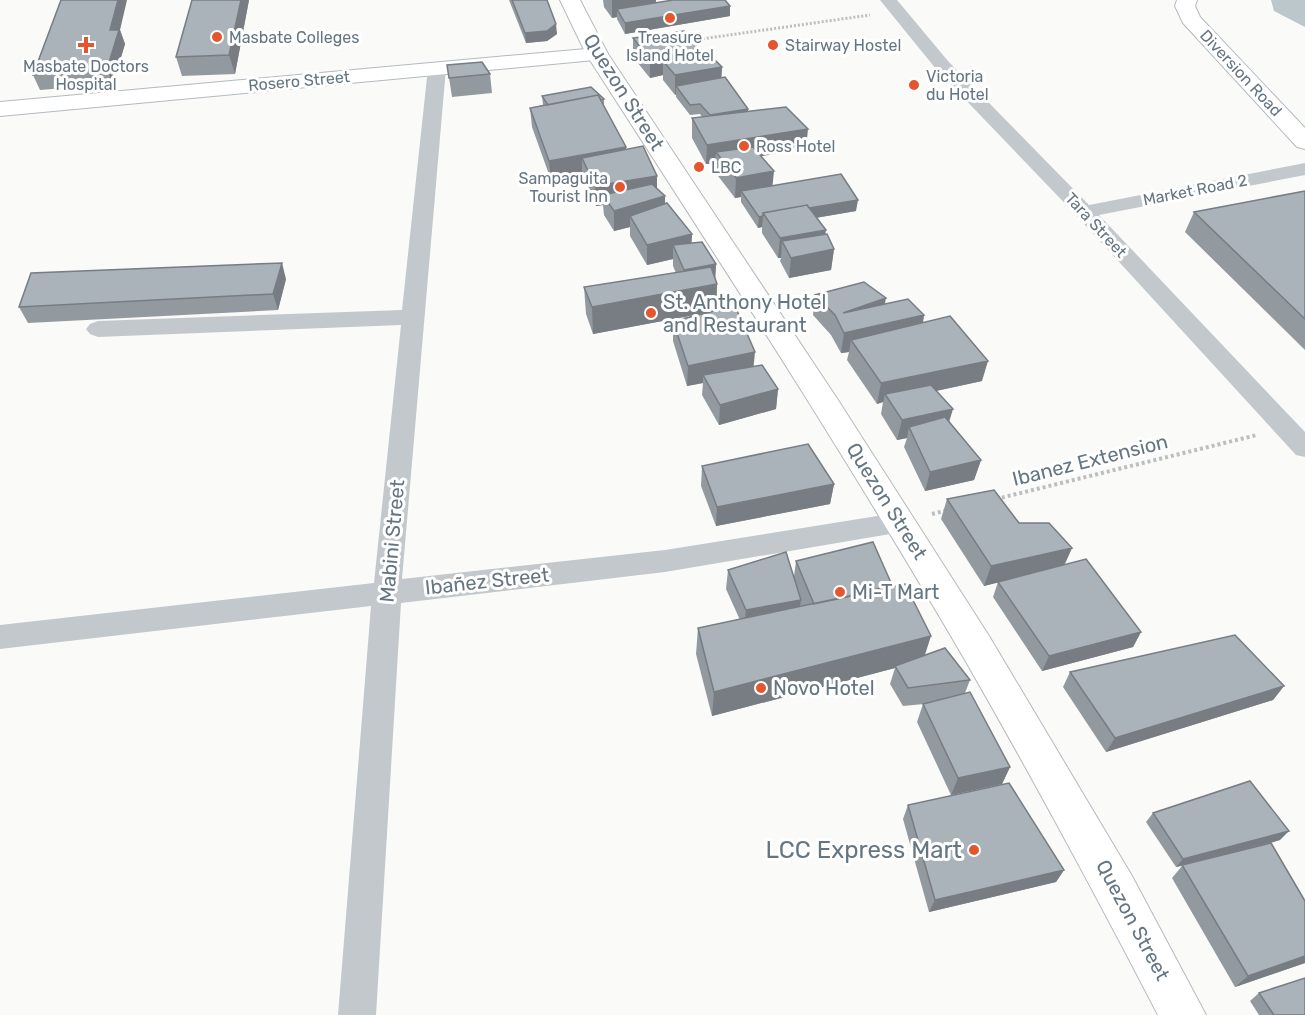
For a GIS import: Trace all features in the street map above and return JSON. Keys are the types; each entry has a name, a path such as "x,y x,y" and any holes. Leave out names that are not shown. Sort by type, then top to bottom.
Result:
{"main road":[{"name":"Quezon Street","path":"570,0 597,54 902,522 1124,900 1184,1015"},
{"name":"Diversion Road","path":"1187,0 1185,6 1190,19 1305,142"},
{"name":"Rosero Street","path":"0,109 597,54"}],"street":[{"name":"Tara Street","path":"893,6 942,65 1084,212 1305,448"},
{"name":"Mabini Street","path":"357,1015 387,592 437,68"},
{"name":"Market Road 2","path":"1084,212 1305,169"},
{"path":"98,329 413,317"},
{"name":"Ibañez Street","path":"0,637 665,561 902,522"}],"path":[{"path":"678,42 893,6"},
{"name":"Ibanez Extension","path":"995,499 1286,428"},
{"path":"902,522 960,507"}],"shaded area":[{"path":"1271,0 1305,0 1305,27 1274,11"}],"building":[{"name":"Masbate Doctors Hospital","path":"61,0 118,0 110,30 119,30 107,69 33,75"},
{"path":"192,0 241,0 229,55 176,57"},
{"path":"512,0 547,0 556,24 547,31 525,33"},
{"path":"673,0 725,0 730,6 625,23 617,9"},
{"path":"684,31 701,50 650,59 633,38"},
{"path":"708,53 722,67 675,75 663,61"},
{"path":"482,62 490,74 449,78 447,65"},
{"path":"725,77 748,109 710,115 700,104 690,105 676,86"},
{"path":"591,87 604,99 601,100 598,95 548,105 542,96"},
{"path":"598,95 626,147 549,161 530,108"},
{"path":"786,107 808,129 707,145 692,118"},
{"path":"643,146 657,176 595,186 582,158"},
{"path":"753,147 774,171 736,178 716,152"},
{"path":"841,174 858,200 809,208 807,205 763,213 763,216 759,217 741,191"},
{"path":"652,184 665,196 614,211 603,195"},
{"path":"1305,191 1305,319 1194,212"},
{"path":"667,203 692,234 647,245 630,216"},
{"path":"807,205 826,230 780,238 763,213"},
{"path":"827,234 834,249 791,258 782,241"},
{"path":"702,242 716,264 684,270 673,245"},
{"path":"282,263 273,294 19,307 31,273"},
{"path":"711,267 717,284 592,307 584,287"},
{"path":"864,282 886,298 843,313 908,299 924,315 844,333 835,315 815,295"},
{"path":"735,306 755,352 688,366 673,321"},
{"path":"950,316 988,361 881,383 851,340"},
{"path":"762,365 778,389 720,405 703,375"},
{"path":"931,385 953,409 902,420 885,394"},
{"path":"945,417 981,460 930,472 909,427"},
{"path":"808,444 834,484 717,507 702,466"},
{"path":"994,490 1019,523 1049,523 1072,548 991,566 947,499"},
{"path":"873,542 892,585 814,604 796,561"},
{"path":"786,552 801,600 746,610 728,570"},
{"path":"1086,559 1141,632 1049,656 998,582"},
{"path":"905,584 931,636 714,692 698,628"},
{"path":"1235,635 1284,686 1115,738 1070,672"},
{"path":"945,648 970,680 908,688 895,666"},
{"path":"970,692 1010,767 958,778 923,704"},
{"path":"1250,781 1289,831 1183,859 1153,813"},
{"name":"LCC Express Mart","path":"1009,783 1064,870 935,900 908,805"},
{"path":"1271,843 1305,901 1305,956 1248,976 1182,865"},
{"path":"1305,978 1305,1015 1274,1015 1259,993"}],"place":[{"name":"Treasure Island Hotel","path":"670,18"},
{"name":"Masbate Colleges","path":"217,37"},
{"name":"Masbate Doctors Hospital","path":"86,45"},
{"name":"Stairway Hostel","path":"773,45"},
{"name":"Victoria du Hotel","path":"914,85"},
{"name":"Ross Hotel","path":"744,146"},
{"name":"LBC","path":"699,167"},
{"name":"Sampaguita Tourist Inn","path":"620,187"},
{"name":"St. Anthony Hotel and Restaurant","path":"651,313"},
{"name":"Mi-T Mart","path":"840,592"},
{"name":"Novo Hotel","path":"761,688"},
{"name":"LCC Express Mart","path":"974,850"}]}
